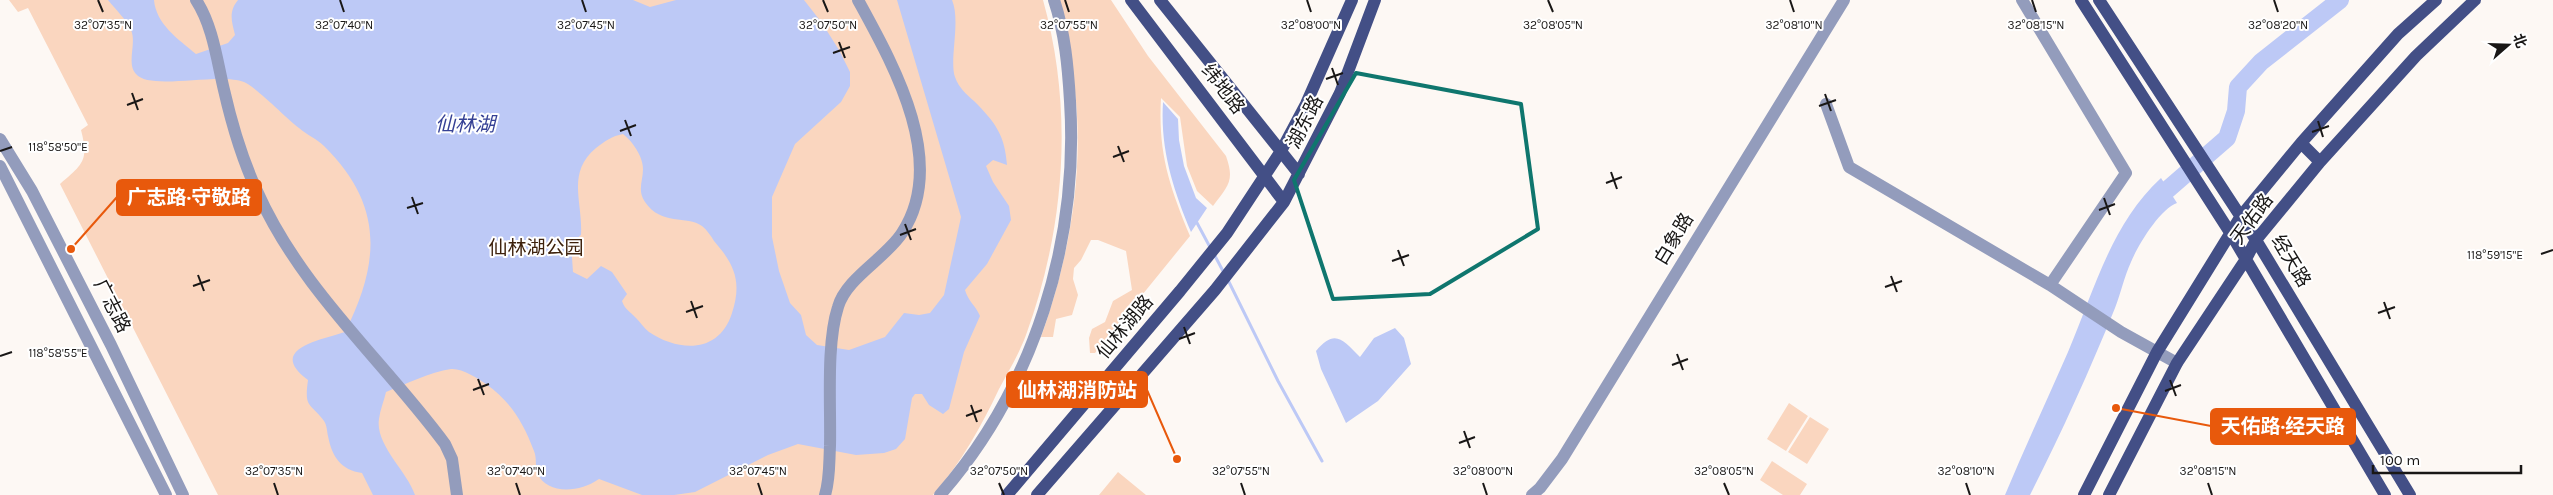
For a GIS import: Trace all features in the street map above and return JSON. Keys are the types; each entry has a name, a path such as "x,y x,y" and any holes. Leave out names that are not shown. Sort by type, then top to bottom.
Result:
{"main road":[{"name":"纬地路","path":"1131,0 1284,202"},
{"name":"纬地路","path":"1160,0 1299,174"},
{"name":"湖东路","path":"1265,178 1306,104 1352,0"},
{"name":"湖东路","path":"1284,202 1340,94 1375,0"},
{"name":"经天路","path":"2099,0 2241,216 2410,495"},
{"name":"天佑路","path":"2084,495 2157,352 2241,216 2301,144 2398,34 2436,0"},
{"name":"天佑路","path":"2109,495 2177,363 2246,259 2256,240 2320,162 2416,56 2474,0"},
{"name":"经天路","path":"2083,3 2246,259 2385,495"},
{"path":"2301,144 2320,162"},
{"name":"仙林湖路","path":"1006,495 1032,468 1227,233 1265,178"},
{"path":"1037,495 1215,290 1284,202"}],"street":[{"path":"196,0 206,19 224,91 246,163 266,208 297,262 341,322 444,444 452,460 456,495"},
{"path":"827,492 833,328 840,300 856,280 902,234 919,190 919,163 913,119 905,91 888,54 858,0"},
{"path":"940,495 970,458 996,418 1048,303 1060,256 1071,171 1071,117 1067,56 1054,0"},
{"name":"白象路","path":"1532,495 1540,488 1562,459 1844,0"},
{"path":"2022,0 2126,173 2050,285"},
{"path":"1826,104 1849,166 2050,285 2121,332 2177,363"},
{"name":"广志路","path":"1,146 36,199 111,345 182,495"},
{"name":"广志路","path":"0,166 166,495"}],"highlighted area":[{"path":"1356,73 1521,104 1538,229 1430,294 1333,299 1294,180"}],"green space":[{"name":"仙林湖公园","path":"9,0 1043,0 1053,42 1062,126 1061,169 1057,211 1039,294 1017,356 985,417 970,444 933,495 218,495 60,184 82,161 84,149 81,130 88,125 28,8 18,12"},
{"path":"1059,0 1111,0 1148,56 1226,156 1230,172 1226,188 1213,206 1197,191 1187,166 1180,117 1161,98 1161,136 1166,168 1176,201 1190,236 1095,353 1090,353 1089,338 1092,329 1105,322 1113,301 1132,290 1126,251 1098,240 1091,240 1081,260 1074,268 1073,279 1078,295 1072,315 1056,319 1053,337 1041,337 1051,308 1066,250 1075,191 1077,161 1078,131 1075,89"},
{"path":"1789,403 1808,416 1786,451 1767,439"},
{"path":"1810,417 1829,429 1807,464 1788,452"},
{"path":"1772,461 1807,484 1800,495 1783,495 1760,480"},
{"path":"1118,472 1146,495 1099,495"}],"water":[{"name":"仙林湖","path":"108,0 154,0 163,24 175,37 196,54 228,43 235,35 232,13 238,0 633,0 650,7 676,0 804,0 822,23 839,50 850,72 850,86 841,102 795,144 772,197 772,237 779,271 790,303 801,315 806,335 817,345 849,350 885,337 904,313 919,315 930,313 944,295 961,217 897,0 952,0 955,18 953,61 955,77 963,90 993,123 1001,137 1007,165 993,160 986,166 993,182 1009,206 1011,220 987,264 965,290 980,316 964,352 949,409 943,414 929,405 922,394 915,394 912,398 905,439 896,449 884,453 856,455 798,444 768,455 695,492 674,495 642,495 599,479 582,487 564,489 548,485 537,473 535,454 525,431 509,405 495,391 474,376 460,370 451,369 426,375 386,392 379,419 379,429 387,448 415,495 373,495 362,473 343,466 335,456 325,423 309,404 307,396 308,380 297,369 293,361 295,353 302,347 345,332 357,306 370,257 370,234 366,212 357,190 343,168 324,146 294,124 256,90 244,82 232,79 155,81 144,79 136,74 132,64 133,35 124,18","holes":["623,134 636,149 643,164 641,193 645,202 651,209 666,217 689,221 702,226 732,266 736,283 735,302 732,313 726,326 718,336 708,342 685,346 661,339 649,332 625,306 622,301 627,294 612,272 601,266 587,279 573,272 571,243 581,235 578,188 581,168 596,148 606,141"]},
{"path":"1163,102 1178,119 1179,140 1184,166 1196,198 1207,208 1191,232 1169,168 1164,136"},
{"path":"2161,178 2177,203 2164,212 2157,220 2144,237 2134,255 2095,356 2064,426 2030,495 2005,495 2116,237 2144,196"},
{"path":"1395,328 1404,338 1411,364 1378,401 1346,423 1321,369 1316,351 1328,340 1334,338 1344,342 1360,357 1374,338"}],"waterway":[{"path":"2151,204 2227,138 2236,111 2238,87 2261,62 2340,0"},
{"path":"1196,221 1211,249"},
{"path":"1214,254 1224,273"},
{"path":"1227,278 1278,381 1322,461"}],"place":[{"name":"广志路·守敬路","path":"71,249"},
{"name":"天佑路·经天路","path":"2116,408"},
{"name":"仙林湖消防站","path":"1177,459"}]}
